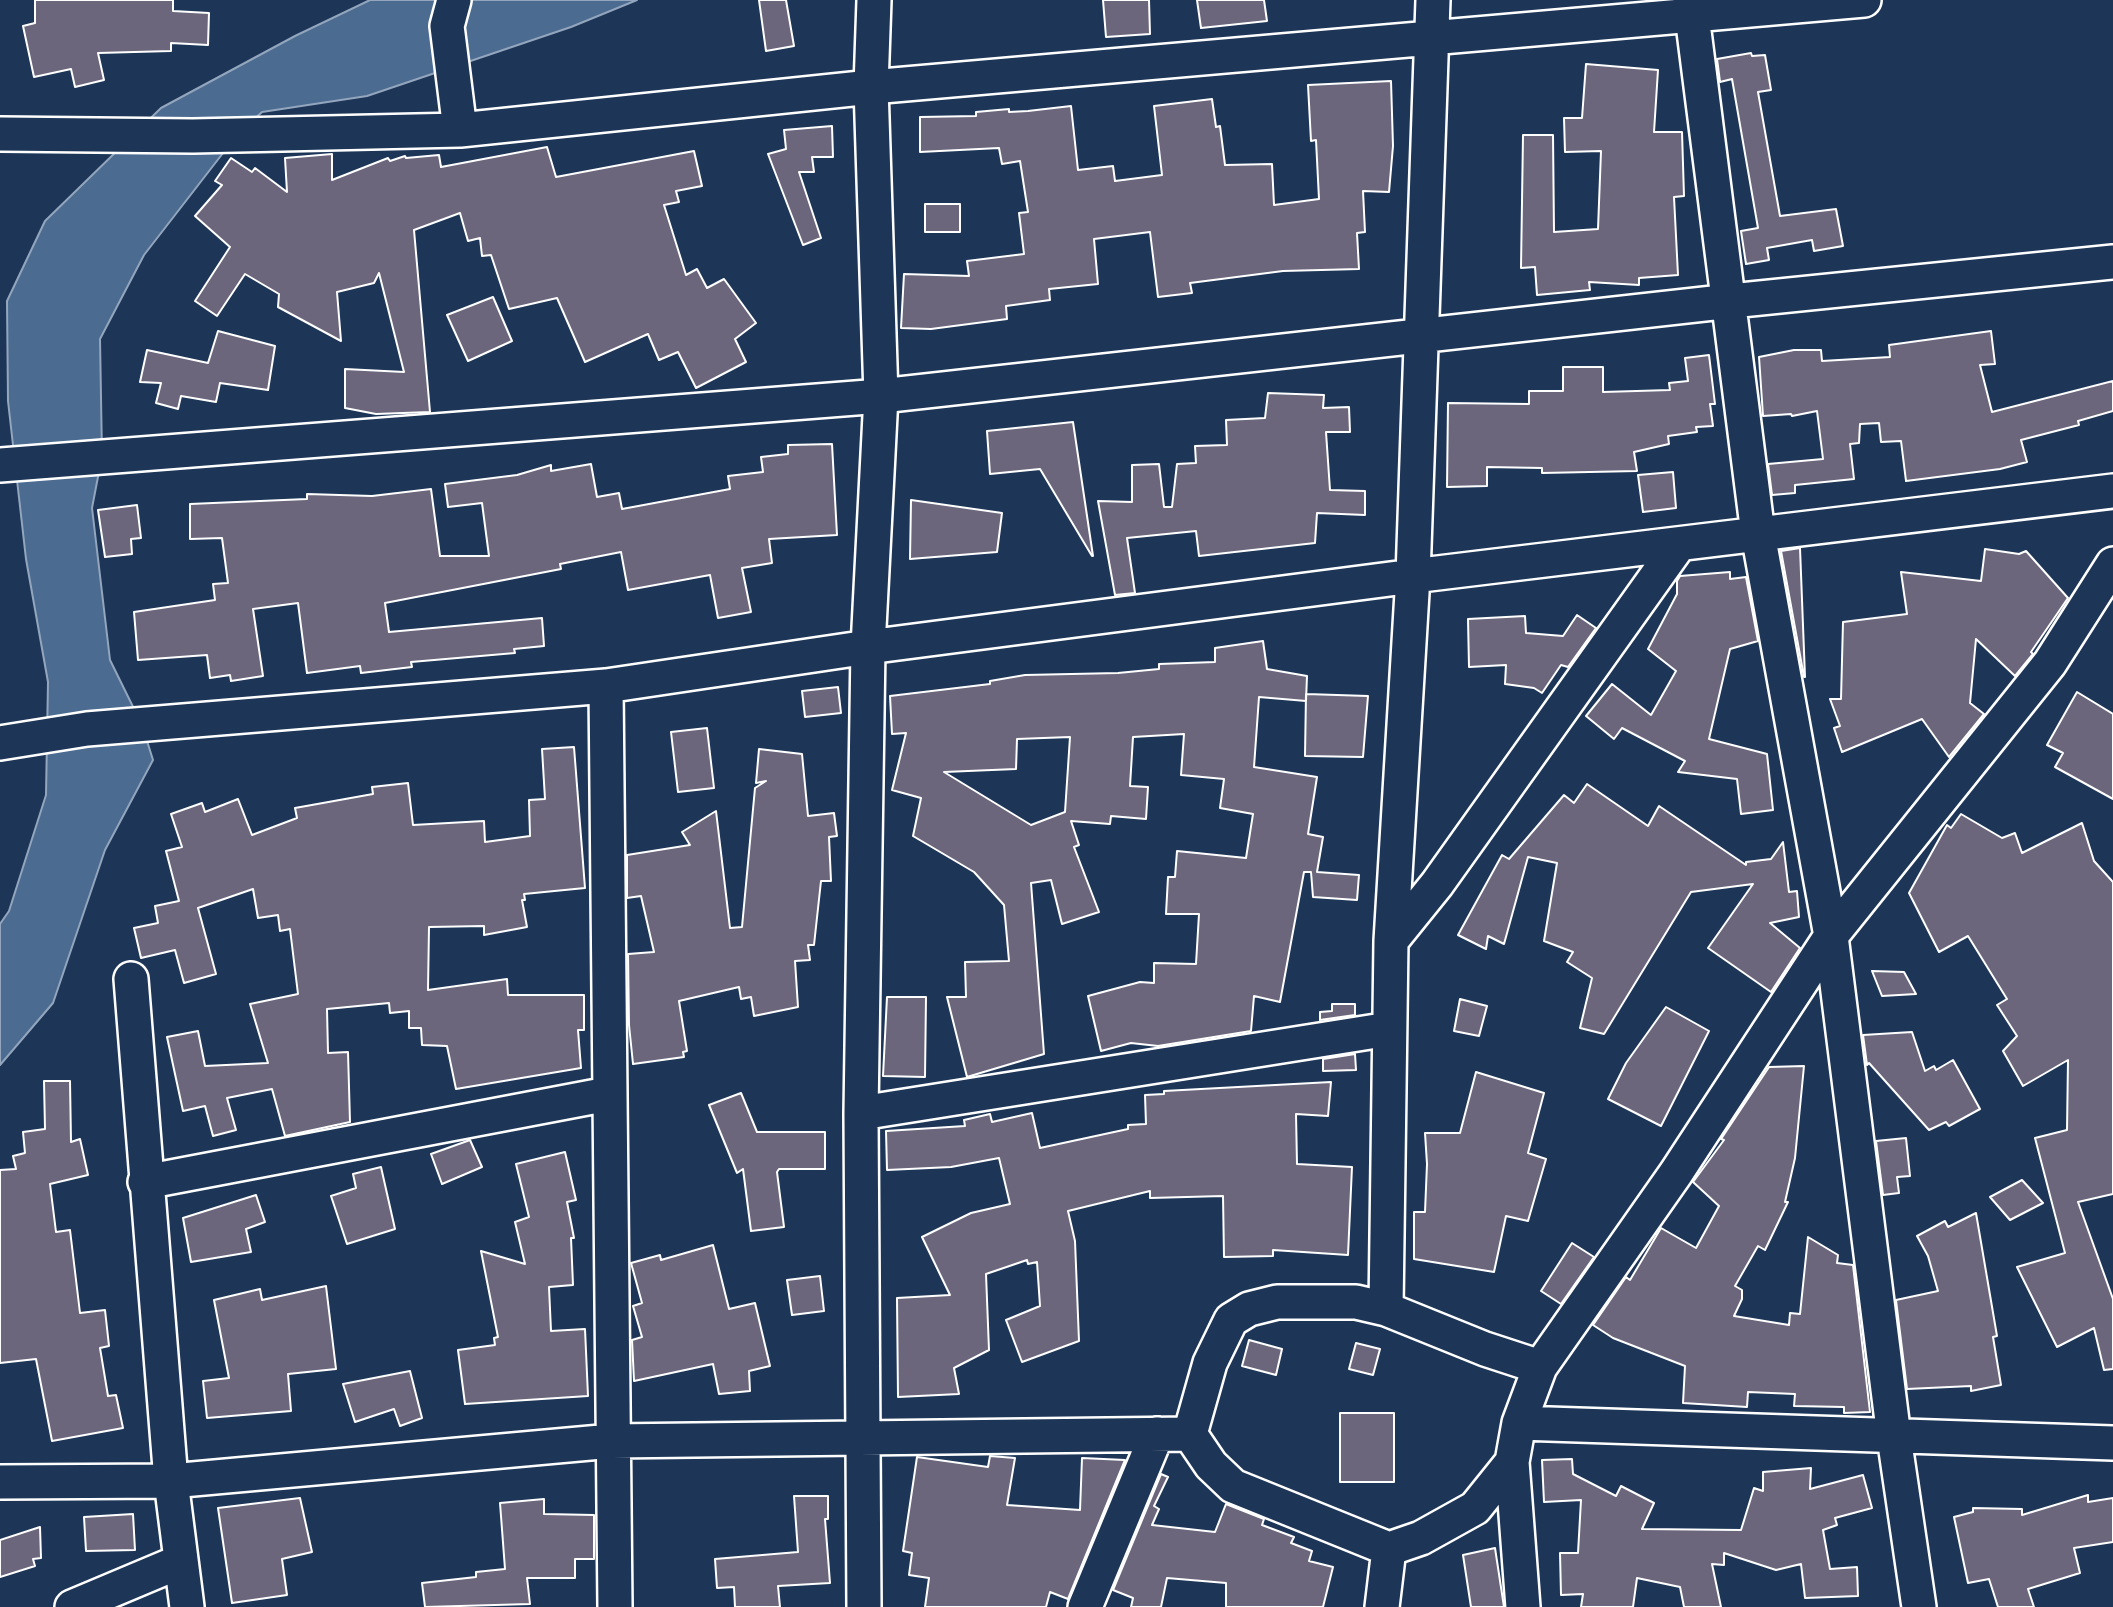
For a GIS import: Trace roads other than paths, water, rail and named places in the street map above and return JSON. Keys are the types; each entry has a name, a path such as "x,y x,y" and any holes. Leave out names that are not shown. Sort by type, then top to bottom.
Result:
{"street":[{"path":"454,0 447,26 460,130"},
{"path":"864,1607 861,1113 869,648 881,396 871,87 874,0"},
{"path":"1385,1308 1391,941 1413,576 1433,0"},
{"path":"0,134 193,136 460,130 871,87 1431,39 1691,8 1864,0"},
{"path":"1691,8 1731,301 1758,534 1831,936 1894,1437 1919,1607"},
{"path":"0,465 881,396 1731,301 2113,262"},
{"path":"0,743 87,729 606,686 869,648 1413,576 1678,546 2113,491"},
{"path":"1391,941 1437,884 1678,546"},
{"path":"1522,1607 1512,1462 1519,1423 1540,1367 1676,1173 1831,936 2050,663 2113,564"},
{"path":"606,686 615,1607"},
{"path":"131,979 145,1182 179,1562 187,1607"},
{"path":"861,1113 1389,1029"},
{"path":"145,1182 608,1094"},
{"path":"1512,1462 1475,1508 1421,1538 1389,1549 1233,1486 1211,1465 1190,1434 1209,1363 1231,1320 1250,1309 1277,1302 1356,1302 1385,1308 1485,1349 1540,1367"},
{"path":"1519,1423 2113,1443"},
{"path":"1085,1607 1157,1434"},
{"path":"0,1482 172,1481 612,1441 1190,1434"},
{"path":"1382,1607 1389,1549"},
{"path":"72,1607 179,1562"}],"water":[{"path":"370,0 637,0 571,27 367,96 262,112 237,135 144,255 100,339 102,456 92,508 110,660 142,725 153,760 105,850 53,1003 0,1065 0,924 9,911 46,795 48,682 26,559 8,401 7,301 45,221 161,108 295,36"}]}
